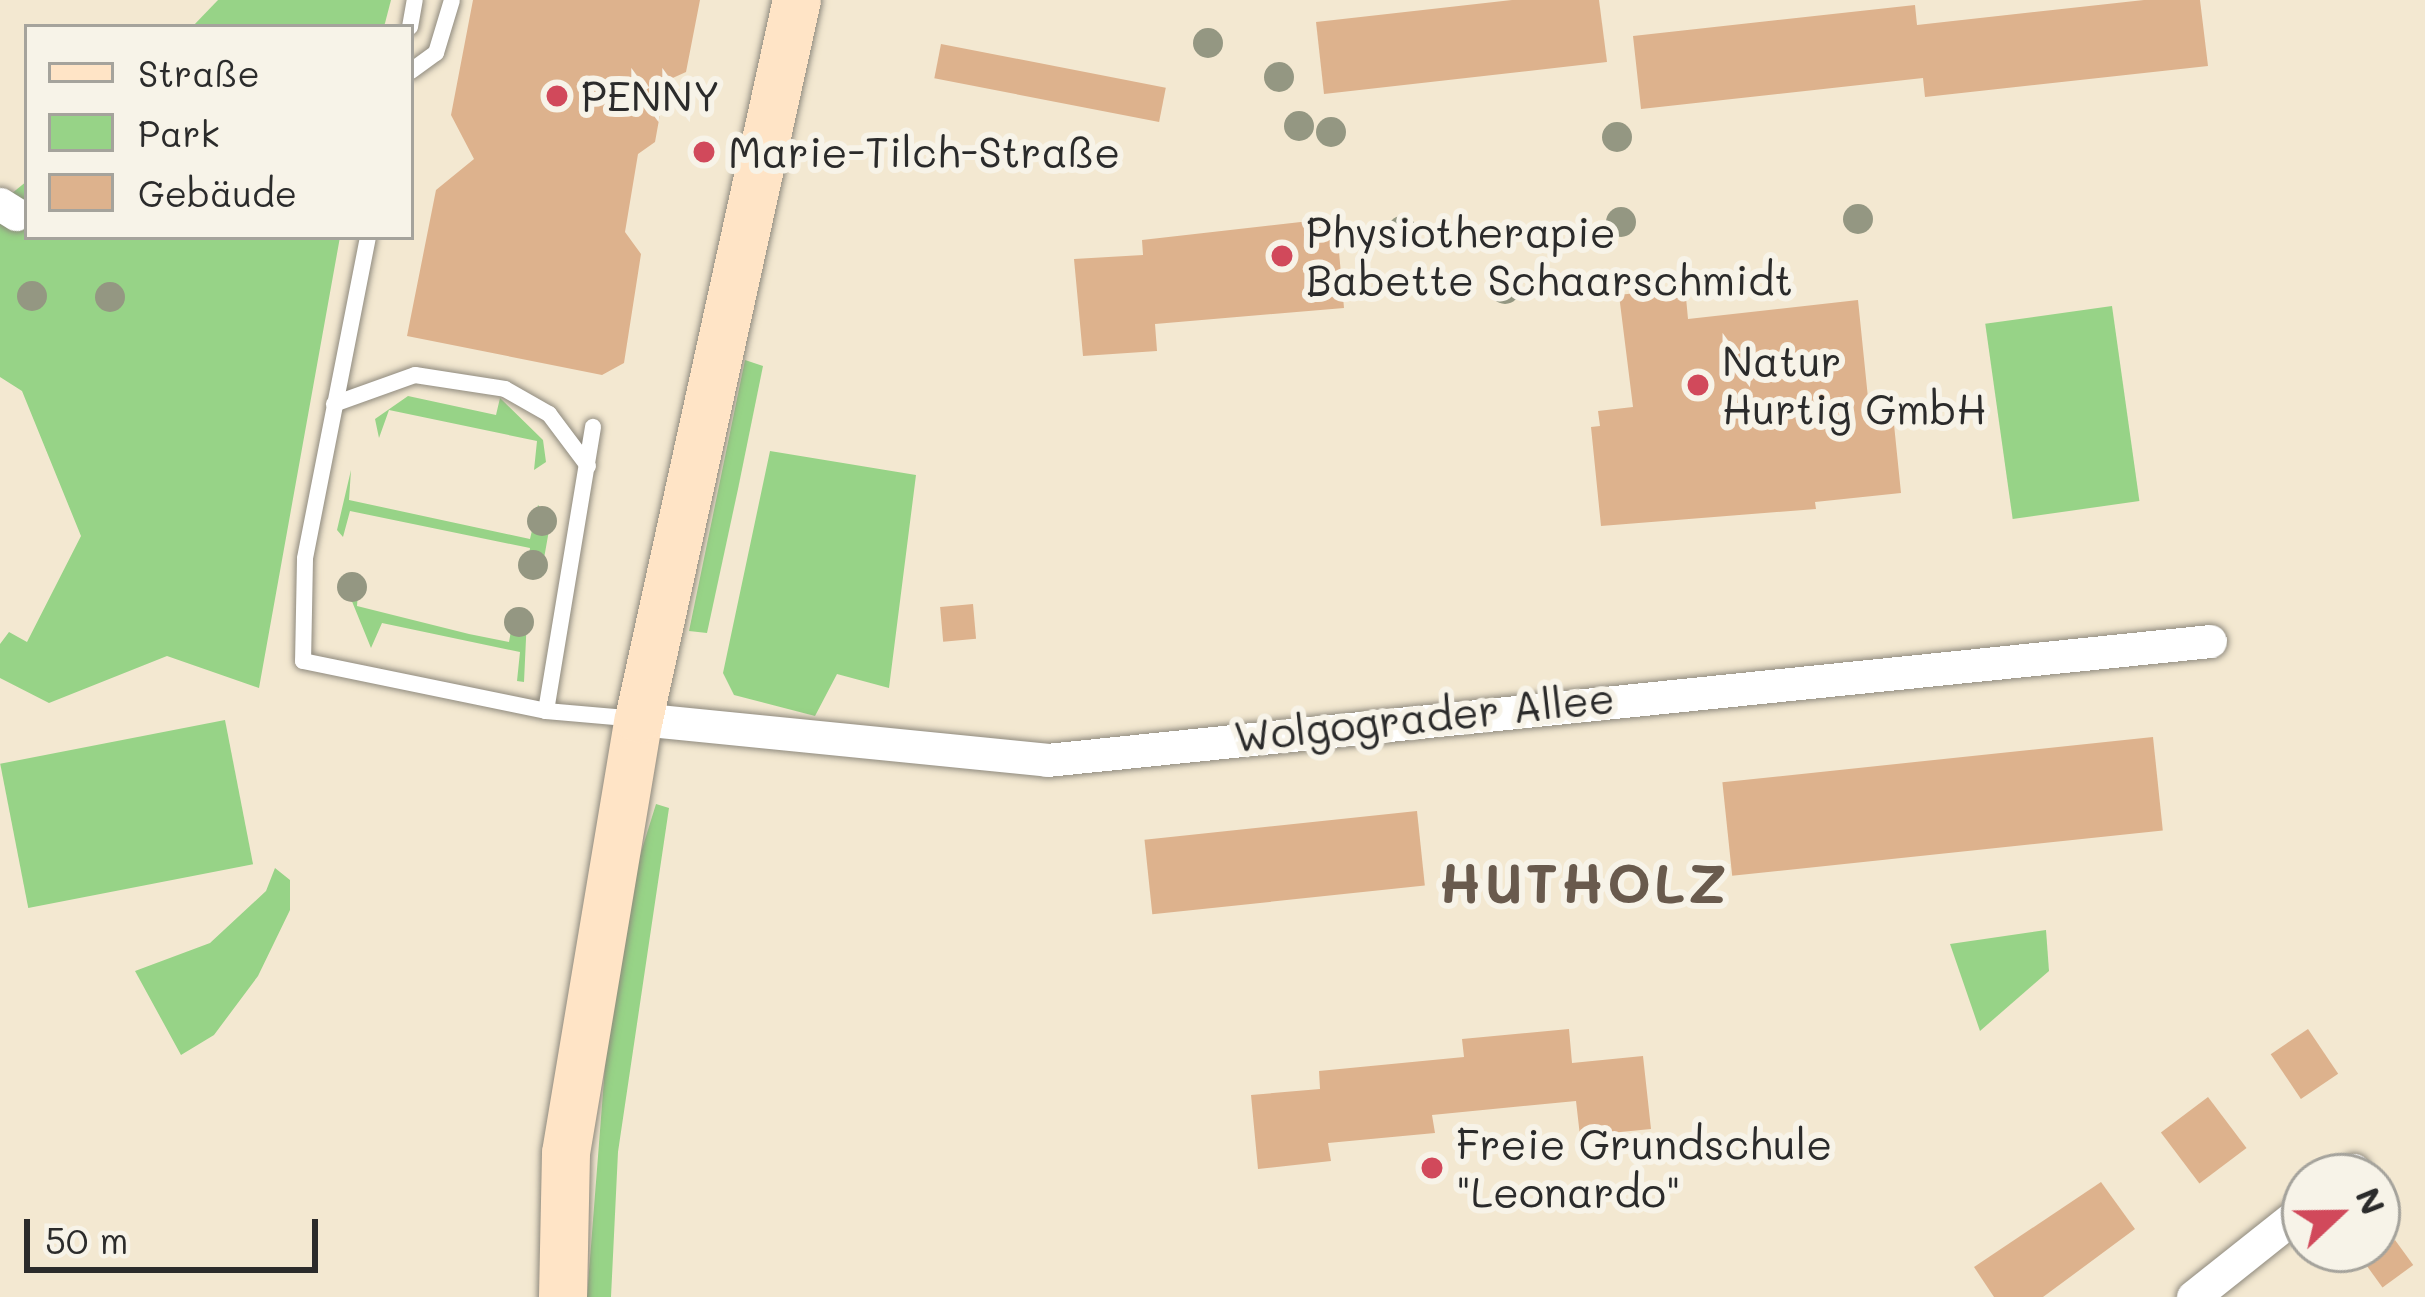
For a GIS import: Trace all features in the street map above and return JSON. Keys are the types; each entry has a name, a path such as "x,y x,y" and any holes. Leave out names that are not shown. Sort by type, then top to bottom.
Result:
{"main road":[{"path":"562,1297 566,1153 639,719 797,0"}],"street":[{"name":"Wolgograder Allee","path":"639,719 1047,760 2210,641"},
{"path":"2193,1297 2281,1227"}],"lane":[{"path":"414,69 436,53 452,0"},
{"path":"367,240 305,559 303,661 546,711 639,719"},
{"path":"334,404 415,375 505,389 549,414 588,466"},
{"path":"546,711 593,427"}],"green space":[{"path":"218,0 391,0 385,24 195,24"},
{"path":"24,183 24,240 339,240 259,688 167,656 49,703 0,678 0,644 9,632 27,642 81,536 22,391 0,377 0,203"},
{"path":"2112,306 2139,501 2013,519 1985,324"},
{"path":"745,360 763,366 738,489 707,633 689,631"},
{"path":"408,396 496,415 500,398 543,440 546,462 534,470 537,441 389,410 379,438 375,419"},
{"path":"770,451 916,475 889,688 837,674 815,716 734,695 723,673"},
{"path":"351,470 349,500 530,539 538,505 551,519 543,564 526,577 530,548 350,511 343,537 337,530"},
{"path":"349,576 359,580 357,606 469,634 509,642 514,614 527,617 524,682 517,681 520,652 382,623 371,648 351,599"},
{"path":"225,720 253,864 28,908 0,764"},
{"path":"656,804 669,808 618,1152 611,1297 587,1297 607,1041 638,862"},
{"path":"275,868 290,880 290,910 258,976 214,1035 181,1055 135,971 210,943 266,891"},
{"path":"2046,930 2049,971 1980,1031 1950,944"}],"building":[{"path":"473,0 700,0 686,72 666,81 655,142 638,154 625,232 641,254 624,363 602,375 407,336 436,190 474,159 451,115"},
{"path":"1512,0 1599,0 1607,62 1324,94 1316,22"},
{"path":"2144,0 2200,0 2208,66 1925,97 1923,78 1641,109 1633,36 1915,5 1917,25"},
{"path":"941,44 1166,88 1159,122 934,78"},
{"path":"1336,218 1344,308 1155,324 1157,351 1083,356 1074,259 1143,255 1142,240"},
{"path":"1685,287 1688,319 1858,300 1868,398 1891,395 1901,493 1815,502 1816,509 1601,526 1591,427 1600,426 1598,411 1633,407 1619,295"},
{"path":"973,604 976,639 943,642 940,607"},
{"path":"2153,737 2163,830 1732,876 1722,782"},
{"path":"1417,811 1425,886 1152,914 1145,840"},
{"path":"1569,1029 1572,1063 1643,1056 1651,1129 1580,1136 1576,1101 1432,1115 1435,1133 1328,1143 1331,1161 1258,1169 1251,1095 1320,1089 1319,1071 1464,1057 1462,1039"},
{"path":"2308,1029 2338,1074 2301,1099 2271,1054"},
{"path":"2208,1097 2247,1148 2199,1184 2161,1133"},
{"path":"2101,1182 2135,1229 2043,1297 1994,1297 1974,1267"},
{"path":"2401,1248 2413,1265 2382,1287 2372,1273 2401,1273"}],"place":[{"name":"PENNY","path":"557,96"},
{"name":"Marie-Tilch-Straße","path":"704,152"},
{"name":"Physiotherapie Babette Schaarschmidt","path":"1282,256"},
{"name":"Natur Hurtig GmbH","path":"1698,385"},
{"name":"Freie Grundschule \"Leonardo\"","path":"1432,1168"}],"district":[{"name":"HUTHOLZ","path":"1584,882"}]}
